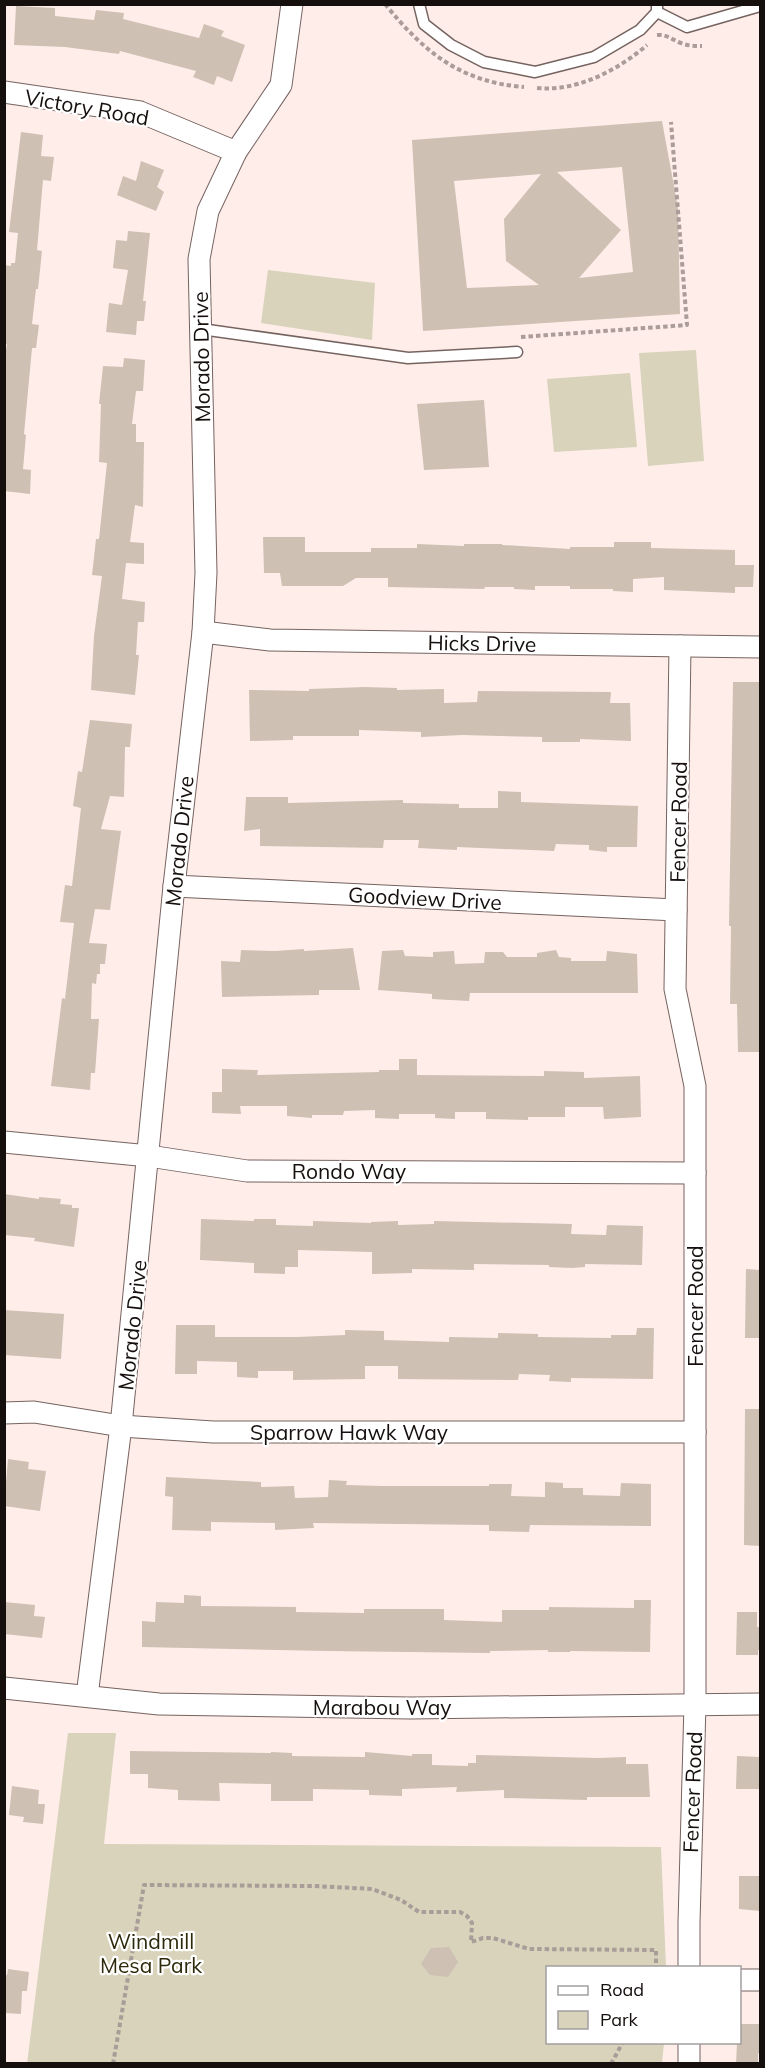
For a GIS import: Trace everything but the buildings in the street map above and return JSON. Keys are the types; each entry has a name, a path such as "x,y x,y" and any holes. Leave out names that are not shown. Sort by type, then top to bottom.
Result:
{"street":[{"name":"Morado Drive","path":"87,1696 121,1426 174,886 203,632 206,573 199,259 208,211 236,152 281,85 292,4"},
{"name":"Victory Road","path":"4,92 140,112 236,152"},
{"name":"Hicks Drive","path":"203,632 270,640 760,647"},
{"name":"Fencer Road","path":"680,646 675,989 695,1086 695,1704 690,1966"},
{"name":"Goodview Drive","path":"174,886 676,910"},
{"name":"Rondo Way","path":"4,1142 149,1156 247,1171 695,1173"},
{"name":"Sparrow Hawk Way","path":"4,1413 34,1412 121,1426 213,1432 695,1432"},
{"name":"Marabou Way","path":"4,1688 159,1704 410,1708 760,1704"},
{"path":"741,1980 760,1980"},
{"path":"689,2044 689,2064"}],"lane":[{"path":"419,4 423,24 451,45 484,63 535,72 594,57 640,30 657,8 687,27 760,6"},
{"path":"201,329 408,358 517,351"}],"path":[{"path":"520,337 687,325 671,122"},
{"path":"113,2064 144,1885 314,1886 372,1889 401,1900 419,1912 460,1912 472,1923 471,1942 493,1938 530,1949 656,1950 656,1966"},
{"path":"611,2064 622,2044"}],"green space":[{"path":"268,270 375,283 372,340 261,323"},
{"path":"696,350 704,461 648,466 639,353"},
{"path":"630,373 637,447 554,452 547,379"},
{"name":"Windmill Mesa Park","path":"68,1733 116,1733 104,1844 661,1847 666,1966 546,1966 546,2044 664,2044 662,2063 27,2064"}]}
